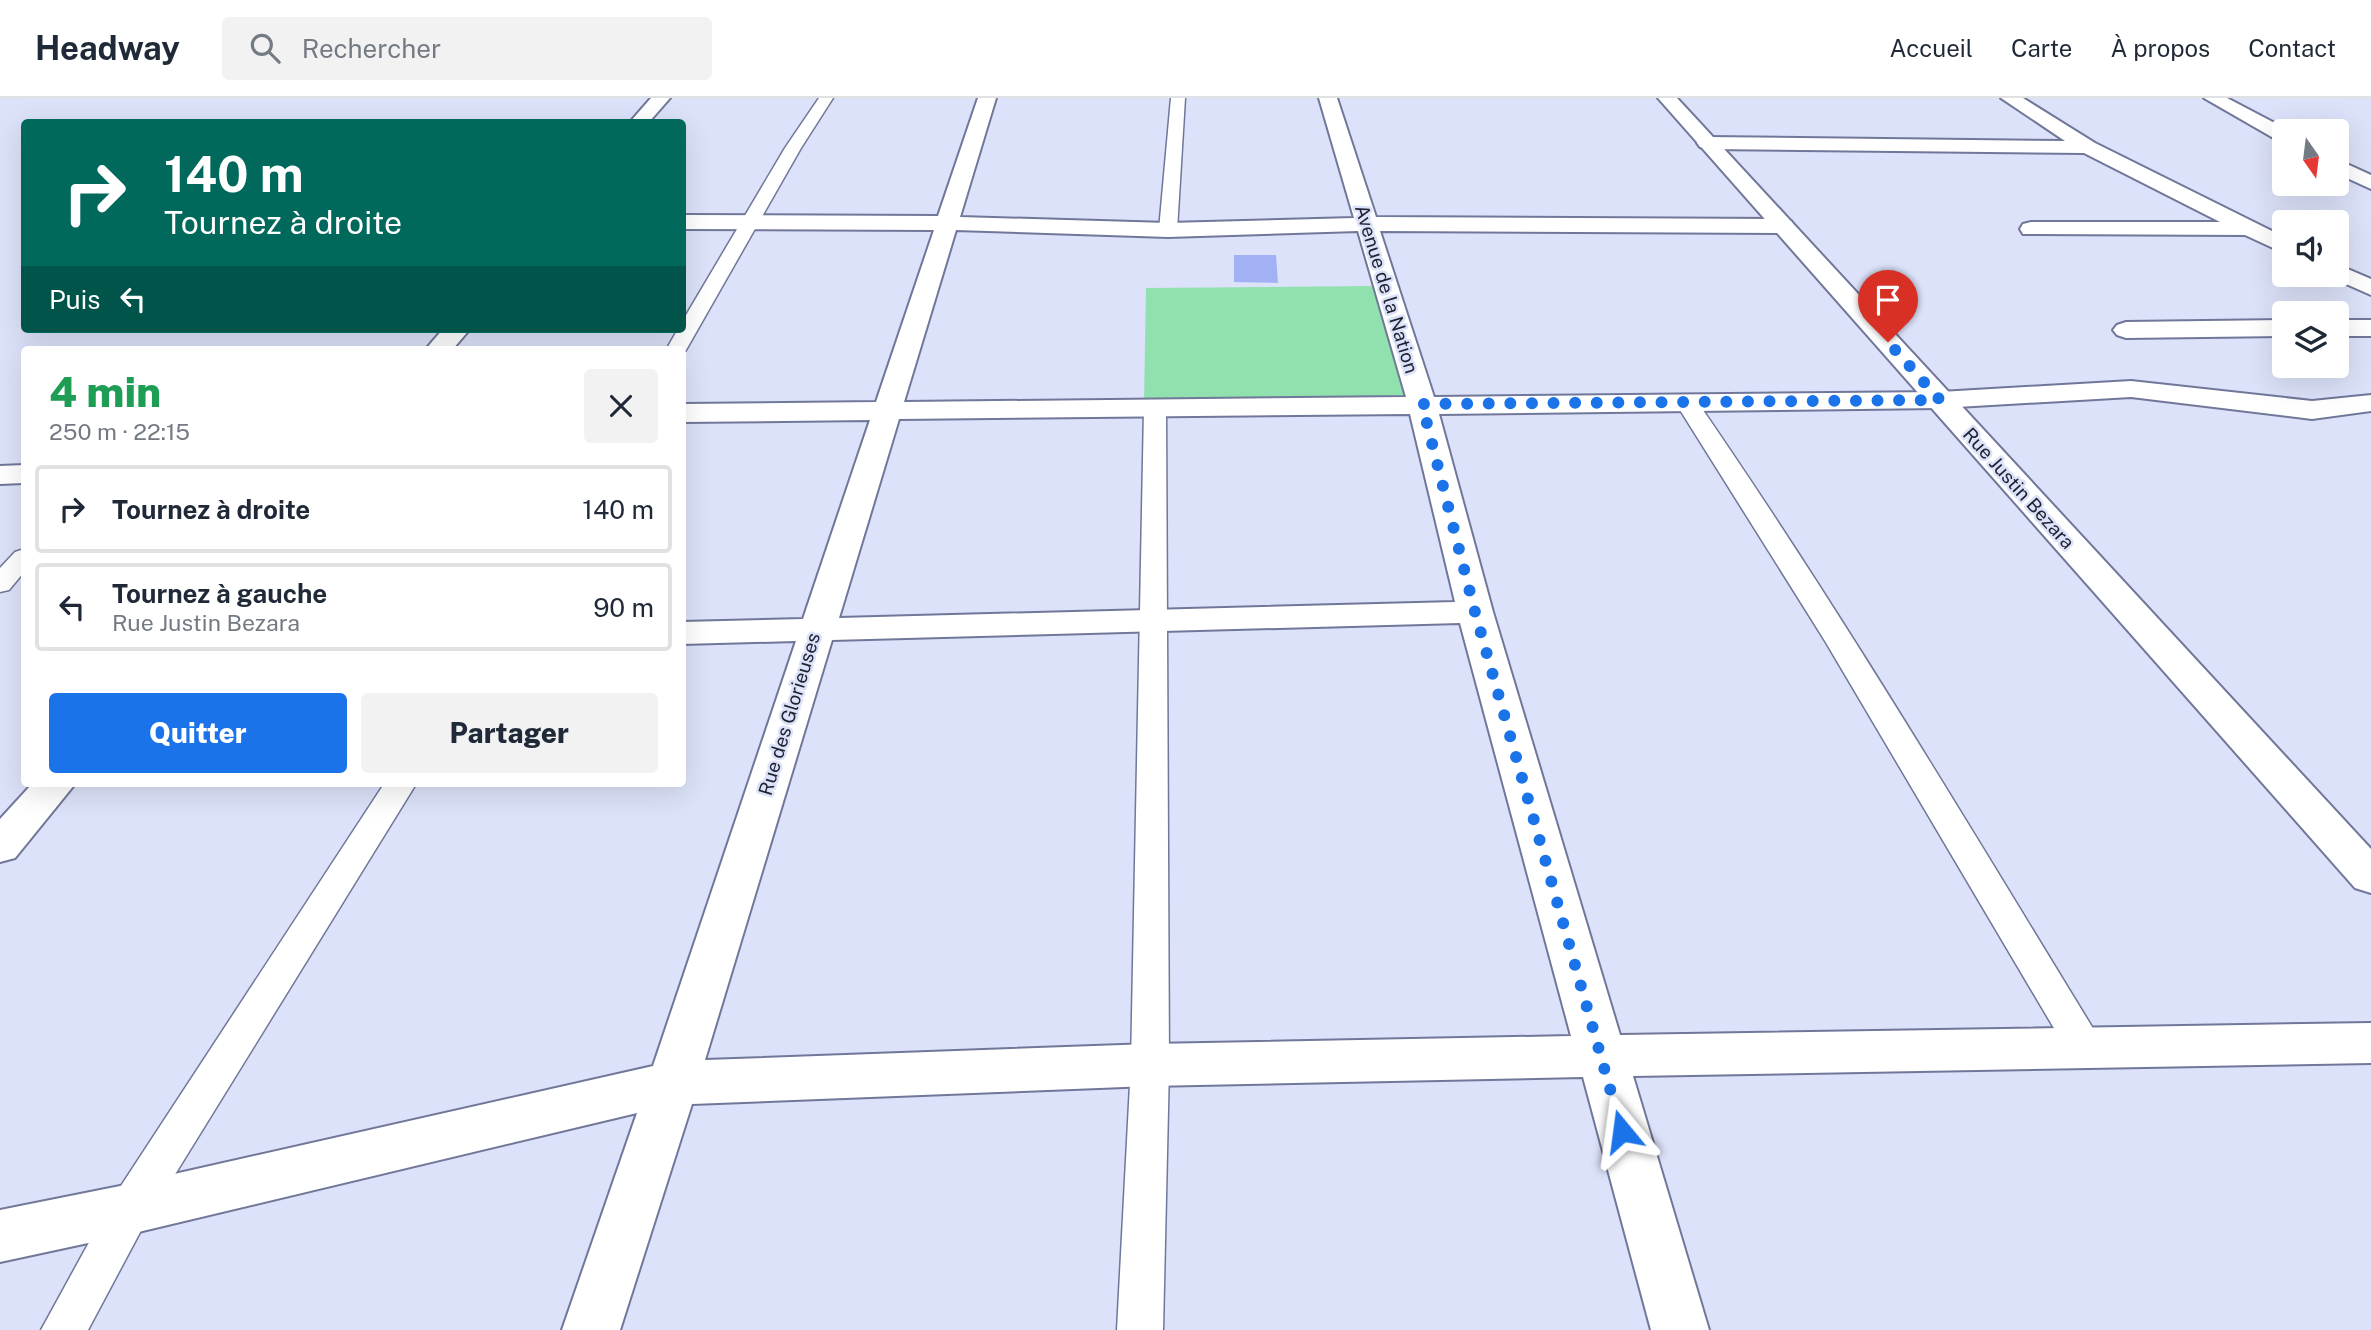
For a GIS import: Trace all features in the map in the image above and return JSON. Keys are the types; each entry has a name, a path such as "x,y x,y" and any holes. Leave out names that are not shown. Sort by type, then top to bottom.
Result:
{"street":[{"path":"642,119 661,98"},
{"name":"Rue des Glorieuses","path":"591,1330 673,1083 987,98"},
{"name":"Avenue de la Nation","path":"1328,98 1422,404 1475,612 1679,1330"},
{"name":"Rue Justin Bezara","path":"1667,98 2371,877"},
{"path":"2010,98 2088,147 2272,240"},
{"path":"2213,98 2272,130"},
{"path":"1707,143 2088,147"},
{"path":"2349,171 2371,183"},
{"path":"686,222 946,223 1168,230 1367,224 1783,226"},
{"path":"2031,229 2248,229"},
{"path":"2349,277 2371,288"},
{"path":"2126,330 2272,328"},
{"path":"2349,328 2371,328"},
{"path":"686,414 1940,400 2131,389 2312,410 2371,403"},
{"path":"0,475 21,474"},
{"path":"686,634 1475,612"},
{"path":"0,847 52,787"},
{"path":"0,1236 130,1209 673,1083 1150,1065 2084,1046 2371,1043"}],"lane":[{"path":"678,346 793,148 826,98"},
{"path":"1168,230 1178,98"},
{"path":"1686,402 1878,702 2084,1046"},
{"path":"1140,1330 1150,1065 1155,408"},
{"path":"0,584 21,560"},
{"path":"64,1330 130,1209 398,787"}],"green space":[{"path":"1376,286 1409,400 1144,402 1146,288"}],"water":[{"path":"1234,255 1276,255 1278,283 1234,282"}],"route":[{"path":"1622,1131 1475,612 1422,404 1940,400 1888,342"}]}
